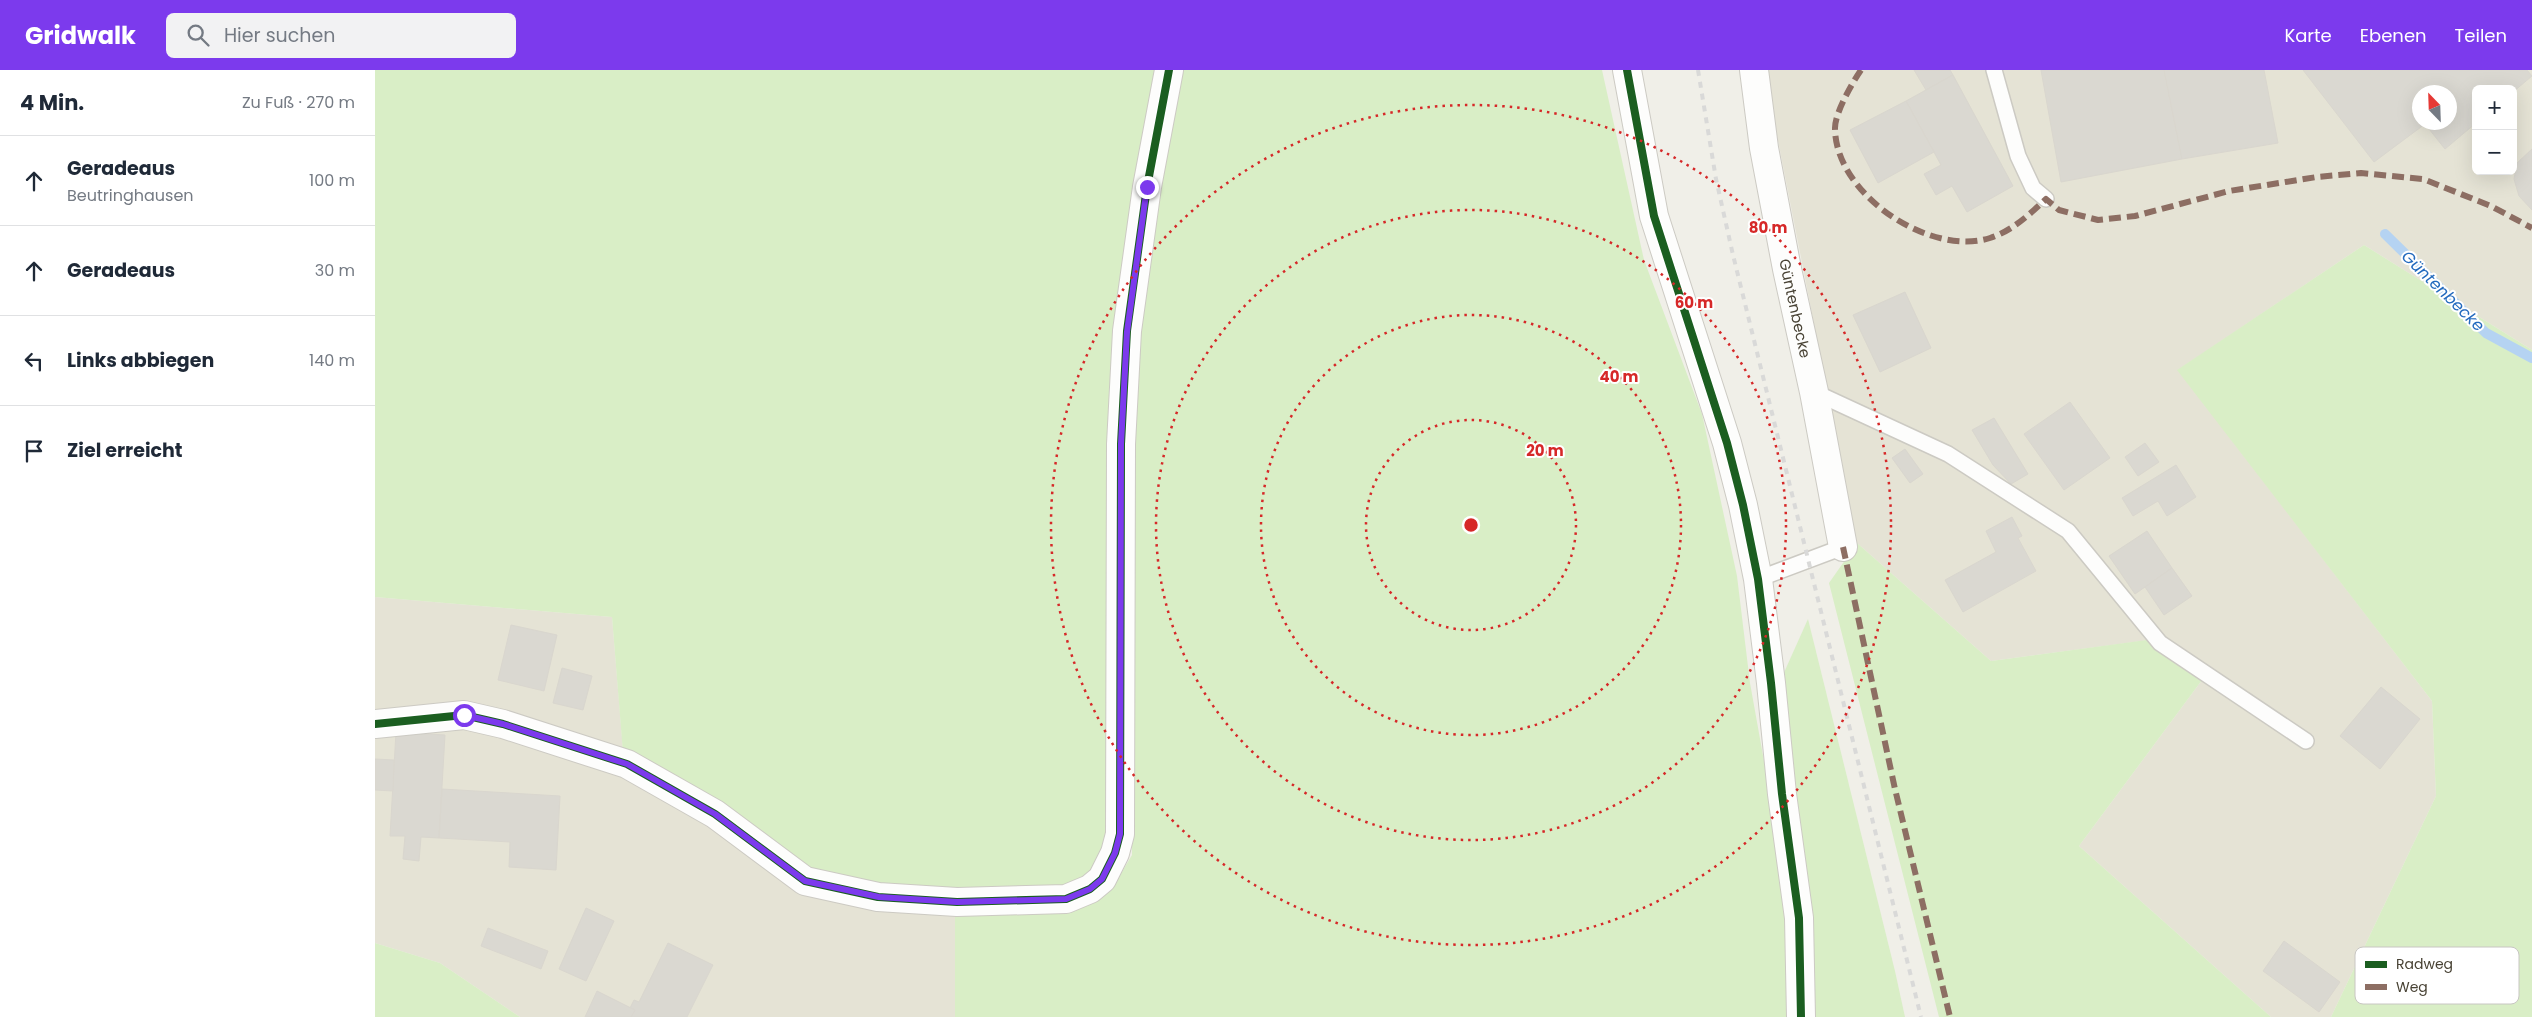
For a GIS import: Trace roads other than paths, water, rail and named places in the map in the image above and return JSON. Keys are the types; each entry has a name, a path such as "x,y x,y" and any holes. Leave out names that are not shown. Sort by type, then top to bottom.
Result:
{"street":[{"path":"375,724 464,715 503,724 627,764 715,814 805,881 879,897 957,902 1066,899 1079,895 1102,879 1115,853 1120,834 1121,444 1127,332 1147,187 1169,70"},
{"path":"1627,70 1654,216 1727,443 1743,505 1758,578 1782,794 1799,918 1801,1017"},
{"name":"Güntenbecke","path":"1754,70 1773,195 1814,392 1843,547"}],"lane":[{"path":"1994,70 2018,156 2033,188 2046,199"},
{"path":"1814,392 1948,454 2068,530 2160,642 2306,741"},
{"path":"1758,578 1843,547"}],"waterway":[{"name":"Güntenbecke","path":"2385,234 2486,333 2532,358"}],"railway":[{"path":"1698,70 1716,179 1733,255 1921,1017"}]}
